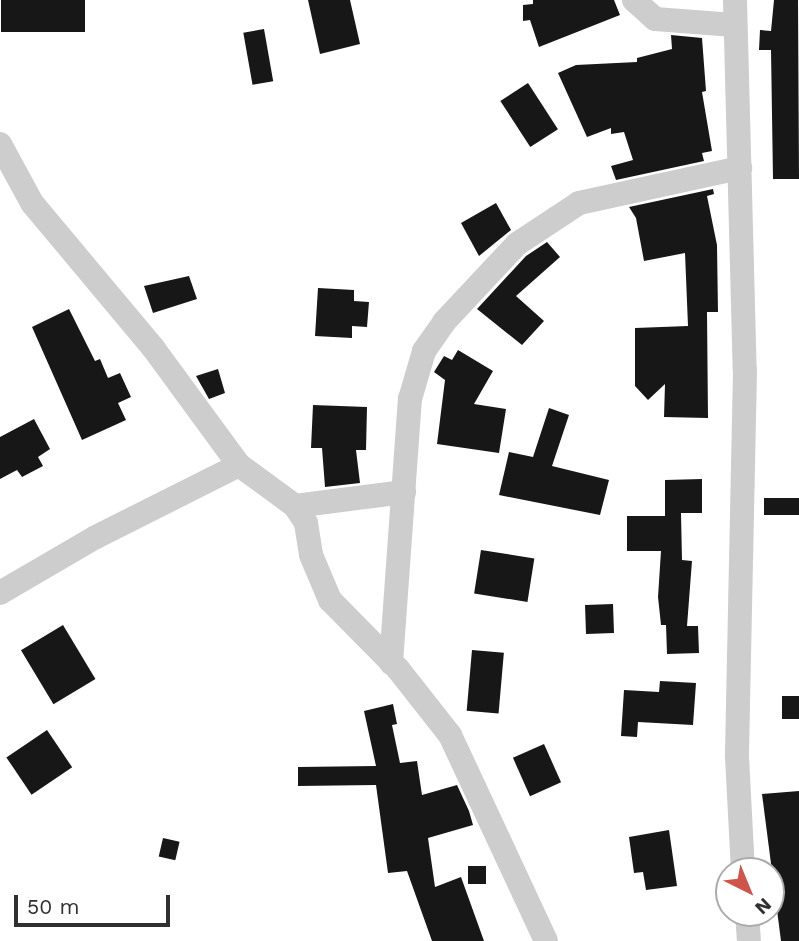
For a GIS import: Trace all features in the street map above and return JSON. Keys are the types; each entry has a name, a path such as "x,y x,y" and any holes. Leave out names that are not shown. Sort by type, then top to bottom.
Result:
{"street":[{"path":"634,0 655,19 734,25"},
{"path":"735,0 745,370 737,757 742,857"},
{"path":"0,144 32,204 154,349 239,465 295,506 306,523 311,555 330,600 391,663 450,735 471,773 483,814 546,941"},
{"path":"391,663 410,399 424,351 492,268 546,221 579,202 740,168"},
{"path":"0,593 96,537 239,465"},
{"path":"295,506 404,492"}],"building":[{"path":"1,0 85,0 85,32 1,32"},
{"path":"308,0 350,0 360,44 320,54"},
{"path":"533,0 614,0 620,15 539,47 530,20 523,21 523,5 533,4"},
{"path":"774,0 798,0 799,179 773,179 771,50 759,50 760,30 771,31"},
{"path":"264,29 273,81 253,85 243,33"},
{"path":"671,35 702,38 706,91 702,92 712,151 702,153 704,161 616,180 611,166 633,160 624,132 611,134 611,128 587,137 558,73 576,65 637,62 637,58 672,49"},
{"path":"528,83 558,129 530,147 500,101"},
{"path":"713,189 714,194 707,196 717,245 718,312 707,312 708,418 664,417 665,384 648,400 635,386 635,328 688,326 685,253 644,261 636,218 629,207"},
{"path":"496,203 511,230 479,256 461,223"},
{"path":"547,242 560,257 516,296 544,321 522,345 477,309 526,256"},
{"path":"189,276 197,299 153,313 144,286"},
{"path":"318,288 354,290 354,301 369,302 367,327 352,326 352,338 315,336"},
{"path":"69,309 95,361 100,359 108,378 120,373 131,397 118,403 126,420 82,440 32,327"},
{"path":"458,350 493,371 474,404 506,409 499,453 437,444 445,380 434,372 444,356 452,360"},
{"path":"218,369 225,393 209,399 196,376"},
{"path":"313,405 367,407 366,450 356,450 360,483 325,487 322,448 311,448"},
{"path":"549,408 569,415 552,466 609,480 600,515 499,495 509,452 533,457"},
{"path":"34,419 50,449 38,457 43,466 22,477 17,470 0,479 0,437"},
{"path":"702,479 702,513 681,513 682,560 692,561 687,626 698,626 699,653 667,654 666,625 661,625 658,597 661,551 627,551 627,516 665,516 665,480"},
{"path":"764,498 799,498 799,515 764,515"},
{"path":"481,550 534,558 527,602 474,593"},
{"path":"613,604 614,633 586,634 585,605"},
{"path":"63,625 95,679 53,704 21,650"},
{"path":"472,650 504,653 499,714 467,711"},
{"path":"660,681 696,683 693,725 638,722 637,737 621,736 624,690 659,692"},
{"path":"782,696 799,696 799,719 782,719"},
{"path":"393,704 397,724 392,725 400,763 417,761 422,795 457,785 469,811 473,825 428,838 435,887 461,877 484,941 432,941 407,871 388,873 376,785 298,786 298,767 376,766 364,711"},
{"path":"47,730 72,767 32,795 6,757"},
{"path":"544,744 561,782 530,796 513,758"},
{"path":"799,791 799,941 781,941 779,927 785,927 785,857 770,857 762,794"},
{"path":"669,830 677,886 646,890 643,872 634,873 629,837"},
{"path":"163,838 180,842 175,860 159,857"},
{"path":"468,866 486,866 486,884 468,884"}]}
